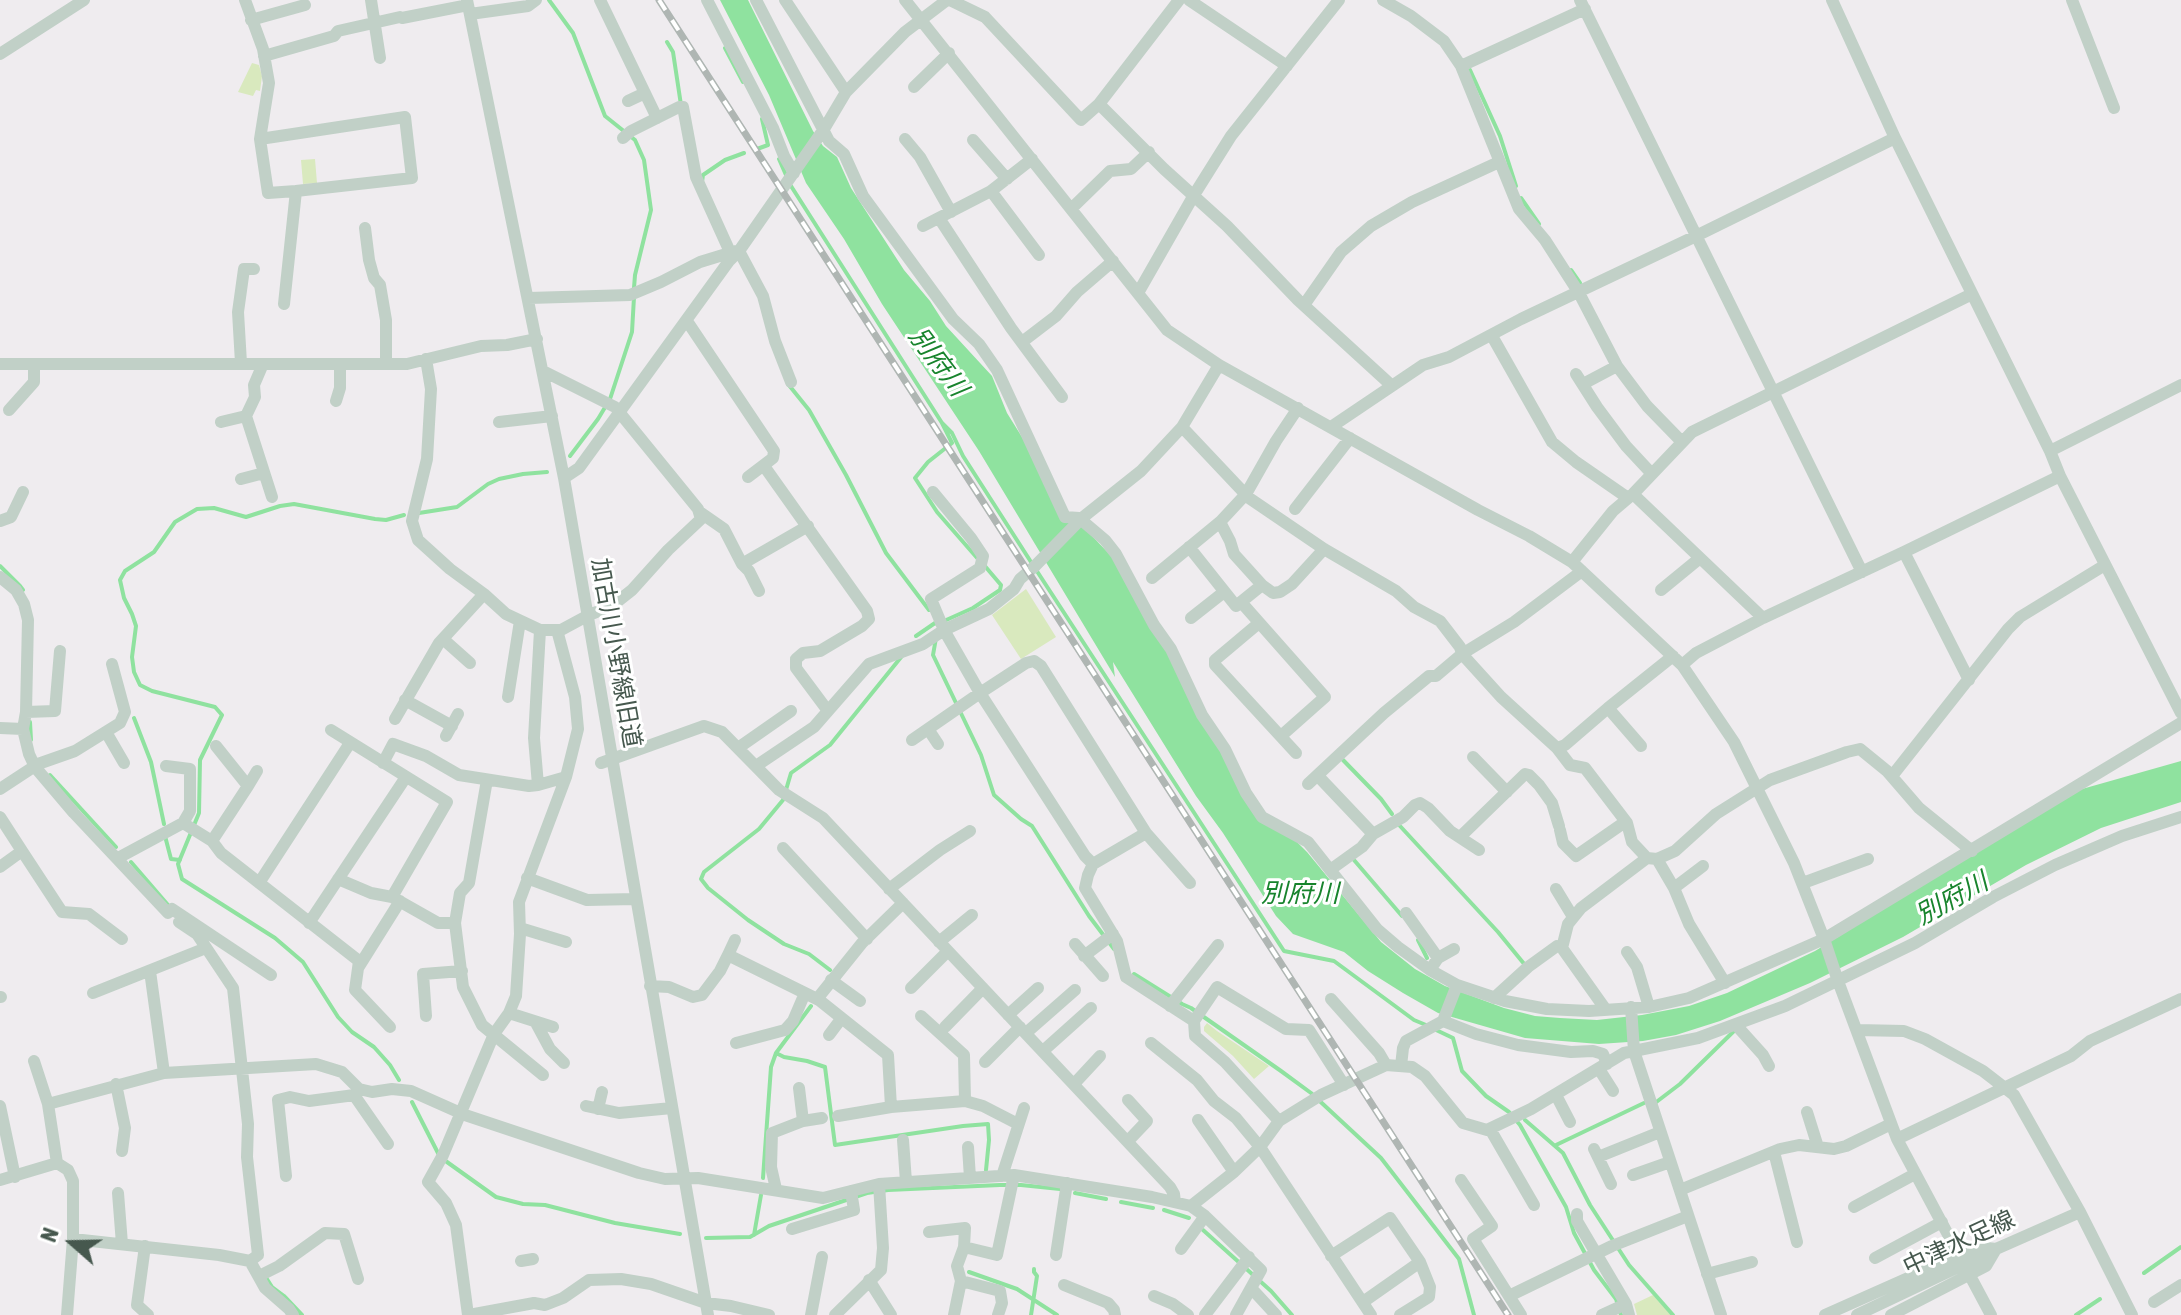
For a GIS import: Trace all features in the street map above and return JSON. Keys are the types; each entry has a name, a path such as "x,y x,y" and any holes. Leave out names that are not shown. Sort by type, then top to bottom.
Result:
{"street":[{"path":"0,54 84,0"},
{"path":"245,0 264,56 269,83 260,139 268,193 412,178 405,117 260,139"},
{"path":"371,0 380,58"},
{"path":"264,56 334,36 338,31 376,22 468,7 528,6 536,0"},
{"path":"600,0 657,118"},
{"path":"707,0 794,173"},
{"path":"756,0 829,141 844,154 863,196 953,319 979,344 997,370 1065,517 1079,518 1116,554 1154,625 1171,649 1202,715 1225,749 1246,793 1262,817 1308,842 1377,929 1430,970 1457,985 1494,998 1547,1009 1649,1007 1689,998 1824,939 2181,723"},
{"path":"785,0 795,27 846,92"},
{"path":"905,0 1167,330 1219,365 1572,562 1677,660 1734,742 1758,789 1803,883 1897,1139 1991,1315"},
{"path":"564,478 579,468 618,409 687,321 794,173 846,92 905,32 949,0 985,17 1081,120 1099,104 1179,0"},
{"path":"1189,0 1287,66"},
{"path":"1138,293 1231,136 1339,0"},
{"path":"1383,0 1444,41 1461,66 1519,209 1545,240 1579,293 1617,366 1647,406 1682,442"},
{"path":"1832,0 1895,138 2060,476 2181,713"},
{"path":"2072,0 2114,108"},
{"path":"1461,66 1583,5 1862,572"},
{"path":"251,20 306,6"},
{"name":"加古川小野線旧道","path":"468,7 564,478 587,616 606,761 635,899 707,1309"},
{"path":"914,87 949,53"},
{"path":"628,101 645,93"},
{"path":"1099,104 1227,226 1304,305 1391,385"},
{"path":"623,138 631,131 683,107 696,177 734,254 763,296 775,341 791,382"},
{"path":"1331,427 1423,365 1449,357 1895,138"},
{"path":"905,139 920,157 970,276 1022,342 1045,385 1062,397"},
{"path":"973,140 1007,179"},
{"path":"1071,209 1110,171 1131,169 1149,152"},
{"path":"923,226 991,191 1032,159"},
{"path":"1304,305 1341,252 1371,226 1412,202 1499,162"},
{"path":"284,304 296,191"},
{"path":"991,191 1021,243 1039,255"},
{"path":"365,228 369,260 374,278 380,285 386,320 386,364"},
{"path":"529,298 634,293 700,262 734,254"},
{"path":"1022,342 1060,322 1077,292 1113,261"},
{"path":"241,363 238,312 244,269 254,269"},
{"path":"1572,562 1613,511 1692,432 1972,294"},
{"path":"687,321 774,451 773,458 748,477"},
{"path":"1492,336 1552,442 1576,462 1630,496 1763,618"},
{"path":"0,364 407,364 481,346 537,339"},
{"path":"426,359 431,389 427,459 412,521 418,540 506,614 540,630 561,630 613,605 632,590 701,519 701,513"},
{"path":"263,364 254,385 255,397 246,416 272,497"},
{"path":"336,401 340,388 340,364"},
{"path":"10,402 34,382 34,365"},
{"path":"756,766 814,727 869,664 928,640 989,609 1014,589 1020,579 1082,518 1141,471 1182,427 1219,365"},
{"path":"1617,366 1580,379 1626,446 1652,474"},
{"path":"543,371 618,409 701,513 724,529 759,591"},
{"path":"2050,451 2181,385"},
{"path":"1152,578 1220,522 1246,494 1298,408"},
{"path":"221,422 246,416"},
{"path":"499,422 552,416"},
{"path":"1182,427 1246,494 1324,549 1440,621 1462,654 1501,697 1557,748 1570,765 1585,768 1625,822 1632,842 1652,859 1674,888 1689,924 1725,983"},
{"path":"1295,509 1350,438"},
{"path":"764,466 867,611 869,619 862,626 820,651 803,653 796,659 796,668 828,711"},
{"path":"241,479 264,473"},
{"path":"1557,748 1677,660 2060,476"},
{"path":"0,521 11,517 23,492"},
{"path":"933,492 946,502 983,556 980,568 931,599 943,630 980,693 1093,864"},
{"path":"1306,496 1317,504"},
{"path":"1220,522 1234,554 1273,593 1292,584 1324,549"},
{"path":"742,564 808,526"},
{"path":"1189,547 1236,606 1262,585"},
{"path":"1904,552 1969,680"},
{"path":"1661,590 1700,558"},
{"path":"1892,776 2020,617 2105,565"},
{"path":"1373,834 1313,780 1384,713 1429,676 1436,676 1462,654 1514,622 1582,571"},
{"path":"0,577 16,590 28,620 23,729 29,754 35,767 74,813 166,911 197,934 233,988 248,1124 247,1157 258,1255 250,1261 73,1239"},
{"path":"1191,618 1224,592"},
{"path":"395,719 443,639 484,594"},
{"path":"1241,602 1325,697 1281,736"},
{"path":"508,697 520,621"},
{"path":"1259,623 1215,660 1215,665 1247,692 1296,753"},
{"path":"538,785 534,738 540,630"},
{"path":"557,630 577,707 576,741 566,777 519,902 516,996 509,1013 494,1034 442,1158 428,1182 446,1203 456,1225 468,1315 534,1303 545,1305 563,1298 589,1280 621,1279 651,1284 707,1309 731,1306 769,1315"},
{"path":"443,639 470,663"},
{"path":"26,712 55,711 60,651"},
{"path":"912,740 1026,663 1034,661 1041,666 1146,833 1190,883"},
{"path":"0,789 35,767 75,751 120,723 125,712 109,682 112,664"},
{"path":"58,674 73,675"},
{"path":"405,700 452,725"},
{"path":"1608,708 1641,746"},
{"path":"738,748 791,711"},
{"path":"606,761 704,726 722,732 785,794 823,818 1128,1141 1170,1187 1175,1202"},
{"path":"0,728 23,729"},
{"path":"928,729 938,744"},
{"path":"331,730 447,802 358,968"},
{"path":"106,732 124,763"},
{"path":"259,883 350,743"},
{"path":"383,763 393,744 426,756 454,773 487,780 529,786 566,777"},
{"path":"216,746 248,786"},
{"path":"1562,948 1568,924 1588,901 1652,859 1675,851 1716,814 1770,780 1847,752 1860,749 1871,756 1919,808 1972,851"},
{"path":"190,827 192,754"},
{"path":"1473,757 1489,764 1507,792"},
{"path":"166,766 190,769"},
{"path":"212,841 257,771"},
{"path":"1460,837 1525,774 1552,803 1563,843 1576,856 1625,822"},
{"path":"309,923 406,777"},
{"path":"487,780 476,870 460,893 455,923 463,987 482,1025 543,1075"},
{"path":"1330,870 1362,847 1373,834 1420,803 1450,831 1479,850"},
{"path":"0,817 22,851 58,894 62,912 89,914 104,933 122,939"},
{"path":"1191,1206 1260,1147 1279,1121 1318,1097 1386,1065 1412,1067 1425,1076 1463,1123 1487,1130 1556,1095 1624,1053 1698,1038 1785,1006 1915,943 2055,865 2122,836 2181,817"},
{"path":"118,858 190,827"},
{"path":"190,827 212,841 218,858 259,883 359,961 355,990 390,1027"},
{"path":"889,889 970,831"},
{"path":"1146,833 1093,864 1085,888 1123,962 1126,977 1198,1015"},
{"path":"783,848 867,939"},
{"path":"0,867 22,851"},
{"path":"1803,883 1868,859"},
{"path":"1178,870 1191,860"},
{"path":"1674,888 1703,866"},
{"path":"527,878 587,900 635,899"},
{"path":"338,879 371,893 396,899 438,923 455,923"},
{"path":"1556,889 1573,917"},
{"path":"736,1043 785,1030 811,996 831,980 862,943 903,903"},
{"path":"152,919 172,909 271,975"},
{"path":"1406,913 1422,923 1438,958"},
{"path":"911,988 972,915"},
{"path":"548,936 551,922"},
{"path":"520,928 566,942"},
{"path":"1084,956 1108,938"},
{"path":"650,986 669,987 693,997 702,995 720,971 735,940"},
{"path":"1075,944 1103,976"},
{"path":"1175,1002 1218,945"},
{"path":"1494,998 1557,946 1562,948 1606,1010"},
{"path":"93,993 206,948"},
{"path":"1430,970 1438,958 1454,949"},
{"path":"1627,952 1637,967 1649,1007"},
{"path":"728,955 795,981 888,1055 891,1107"},
{"path":"150,971 164,1073"},
{"path":"426,1016 423,974 462,971"},
{"path":"831,980 860,1001"},
{"path":"1401,1066 1406,1041 1443,1021 1457,985"},
{"path":"1279,1121 1225,1062 1195,1036 1198,1015 1217,987 1286,1029 1309,1030 1344,1085"},
{"path":"945,1027 983,988"},
{"path":"1008,1015 1038,988"},
{"path":"985,1062 1075,990"},
{"path":"1331,999 1346,1006 1386,1065"},
{"path":"1897,1139 2071,1056 2090,1041 2181,999"},
{"path":"1631,1007 1634,1051 1721,1315"},
{"path":"1043,1051 1091,1008"},
{"path":"509,1013 553,1027"},
{"path":"921,1016 964,1055 965,1101"},
{"path":"829,1035 841,1019"},
{"path":"1443,1021 1518,1045 1603,1054 1603,1066 1613,1091"},
{"path":"536,1023 550,1049 564,1063"},
{"path":"1736,1025 1769,1066"},
{"path":"1857,1030 1904,1031 1954,1055 2014,1095 2080,1212 2132,1315"},
{"path":"1151,1043 1197,1080 1260,1147 1371,1315"},
{"path":"1156,1066 1165,1055"},
{"path":"1074,1084 1100,1056"},
{"path":"34,1061 48,1104 57,1163 68,1170 73,1181 73,1239 67,1315"},
{"path":"48,1104 164,1073 316,1064 342,1072 357,1092 370,1132 388,1144"},
{"path":"116,1084 125,1128 122,1151"},
{"path":"799,1088 803,1121"},
{"path":"286,1176 278,1100 290,1097 309,1101 392,1089 411,1091 460,1113 665,1179 698,1178 823,1198 852,1197 879,1185 970,1178 1010,1176 1067,1183 1191,1206 1261,1270 1236,1315"},
{"path":"602,1092 592,1107 619,1113 672,1108"},
{"path":"1197,1102 1207,1093"},
{"path":"1556,1095 1570,1122"},
{"path":"1128,1100 1142,1106 1147,1121 1128,1141"},
{"path":"838,1116 891,1107 965,1101 983,1106 1018,1124"},
{"path":"0,1106 15,1177"},
{"path":"964,1247 997,1255 1010,1194 1018,1124 1024,1108"},
{"path":"1807,1112 1818,1147"},
{"path":"765,1188 771,1167 772,1133 803,1121 822,1118"},
{"path":"1198,1120 1234,1172"},
{"path":"1680,1190 1774,1152 1799,1145 1834,1149 1891,1124"},
{"path":"1490,1129 1518,1190 1534,1205"},
{"path":"1611,1184 1596,1153 1660,1132"},
{"path":"903,1140 906,1182"},
{"path":"968,1147 970,1178"},
{"path":"1774,1152 1786,1222 1797,1242"},
{"path":"284,1156 298,1155"},
{"path":"1633,1175 1670,1162"},
{"path":"0,1180 57,1163"},
{"path":"1854,1207 1915,1174"},
{"path":"1461,1180 1492,1226 1473,1239 1521,1315"},
{"path":"1053,1248 1067,1183"},
{"path":"835,1315 881,1270 883,1248 879,1185"},
{"path":"118,1193 122,1244"},
{"path":"792,1229 822,1226 854,1210 852,1197"},
{"name":"中津水足線","path":"1996,1249 2080,1212"},
{"path":"1577,1214 1591,1258 1619,1310"},
{"path":"1509,1296 1616,1244 1688,1216"},
{"path":"1181,1249 1204,1218"},
{"path":"1331,1256 1390,1218 1420,1262 1430,1287 1429,1297 1400,1315"},
{"path":"1875,1258 1942,1222"},
{"path":"929,1232 965,1228 964,1247 957,1266 961,1281 954,1315"},
{"path":"259,1276 279,1266 325,1233 344,1234 358,1279"},
{"path":"145,1246 137,1305 148,1315"},
{"path":"1825,1315 1964,1265 1986,1266 1996,1249 1978,1247 1964,1265 1905,1312 1891,1315"},
{"path":"811,1315 822,1257"},
{"path":"1205,1315 1249,1257"},
{"path":"353,1263 367,1259"},
{"path":"250,1261 265,1288 293,1315"},
{"path":"1363,1302 1420,1262"},
{"path":"1707,1274 1752,1262"},
{"name":"中津水足線","path":"1857,1315 1964,1265"},
{"path":"869,1280 891,1315"},
{"path":"961,1281 1000,1291 1002,1303 998,1315"},
{"path":"2154,1302 2181,1285"},
{"path":"1252,1289 1276,1315"},
{"path":"1070,1293 1108,1303 1115,1315"},
{"path":"1154,1296 1188,1315"}],"shaded area":[{"path":"252,63 259,65 262,76 260,91 256,90 253,96 238,92"},
{"path":"315,159 317,183 303,184 301,160"},
{"path":"1026,589 1056,637 1021,659 992,615"},
{"path":"1207,1023 1269,1066 1254,1079 1204,1031"},
{"path":"1653,1295 1671,1315 1637,1315 1634,1304"}],"water":[{"name":"別府川","path":"720,0 748,0 813,131 823,146 837,157 851,188 904,270 946,326 992,376 1007,413 1068,511 1117,562 1168,650 1248,803 1307,852 1381,942 1415,969 1445,986 1535,1016 1597,1020 1689,1006 1727,993 1815,951 2075,791 2181,761 2181,802 2101,828 2026,865 1903,937 1810,983 1720,1021 1676,1035 1643,1041 1599,1044 1525,1038 1438,1013 1368,971 1344,952 1293,934 1276,916 1196,796 1113,662 1115,677 979,451 806,183 769,95"}],"waterway":[{"path":"549,0 573,33 605,116 635,140 644,160 651,210 634,288"},
{"path":"667,42 673,52 681,105"},
{"path":"725,48 743,82"},
{"path":"1470,70 1500,136 1516,186"},
{"path":"757,149 768,145 762,119"},
{"path":"702,182 703,175 725,160 744,153"},
{"path":"779,159 786,175"},
{"path":"791,186 1284,951 1334,961 1414,1020 1426,1025"},
{"path":"1521,198 1539,224"},
{"path":"1571,270 1580,283"},
{"path":"570,456 610,399 632,332 634,297"},
{"path":"788,384 809,410 886,553 929,610"},
{"path":"942,423 952,443 928,462 915,478 937,512 978,559"},
{"path":"419,513 457,507 499,479 547,472"},
{"path":"399,1080 374,1047 352,1032 338,1017 303,962 275,938 182,879 178,864 199,813 200,760 222,715 215,707 140,685 132,657 136,626 120,580 125,571 154,552 175,522 197,509 214,508 246,517 294,504 375,519 386,520 404,515"},
{"path":"944,621 973,608 1000,590 1001,585 984,565"},
{"path":"0,566 23,590"},
{"path":"916,636 938,624"},
{"path":"936,638 933,655 981,755 994,795 1032,826 1089,916 1114,949"},
{"path":"830,970 809,954 784,944 748,920 701,879 704,872 759,829 783,800 791,773 830,745 902,656"},
{"path":"134,718 151,762 164,824"},
{"path":"30,722 31,740"},
{"path":"1343,760 1392,814"},
{"path":"50,775 116,847"},
{"path":"1400,826 1525,965"},
{"path":"165,836 171,859 180,860"},
{"path":"1354,860 1402,916"},
{"path":"131,862 168,905"},
{"path":"1418,940 1427,958"},
{"path":"1134,974 1191,1008 1311,1093 1381,1158 1459,1259 1474,1315"},
{"path":"763,1178 771,1067 776,1053 811,1006"},
{"path":"1434,1029 1453,1038 1462,1071 1520,1125 1566,1207 1574,1233 1594,1270 1616,1299 1621,1315"},
{"path":"1655,1103 1680,1084 1735,1030"},
{"path":"776,1053 825,1067 835,1145 988,1124 986,1170"},
{"path":"412,1102 440,1157 496,1197 680,1234"},
{"path":"1556,1145 1644,1103"},
{"path":"1525,1120 1563,1153 1590,1205 1629,1265 1673,1315"},
{"path":"706,1238 750,1237 769,1226 867,1193 888,1190 1000,1185 1060,1189"},
{"path":"1075,1193 1106,1199"},
{"path":"754,1235 761,1195"},
{"path":"1121,1202 1153,1208"},
{"path":"1164,1210 1189,1218"},
{"path":"1203,1230 1271,1291 1292,1315"},
{"path":"2144,1273 2181,1247"},
{"path":"1031,1315 1037,1276 1034,1269"},
{"path":"969,1272 1017,1289 1057,1315"},
{"path":"265,1276 272,1287 302,1315"},
{"path":"2076,1315 2100,1299"}],"railway":[{"path":"659,0 1508,1315"}]}
